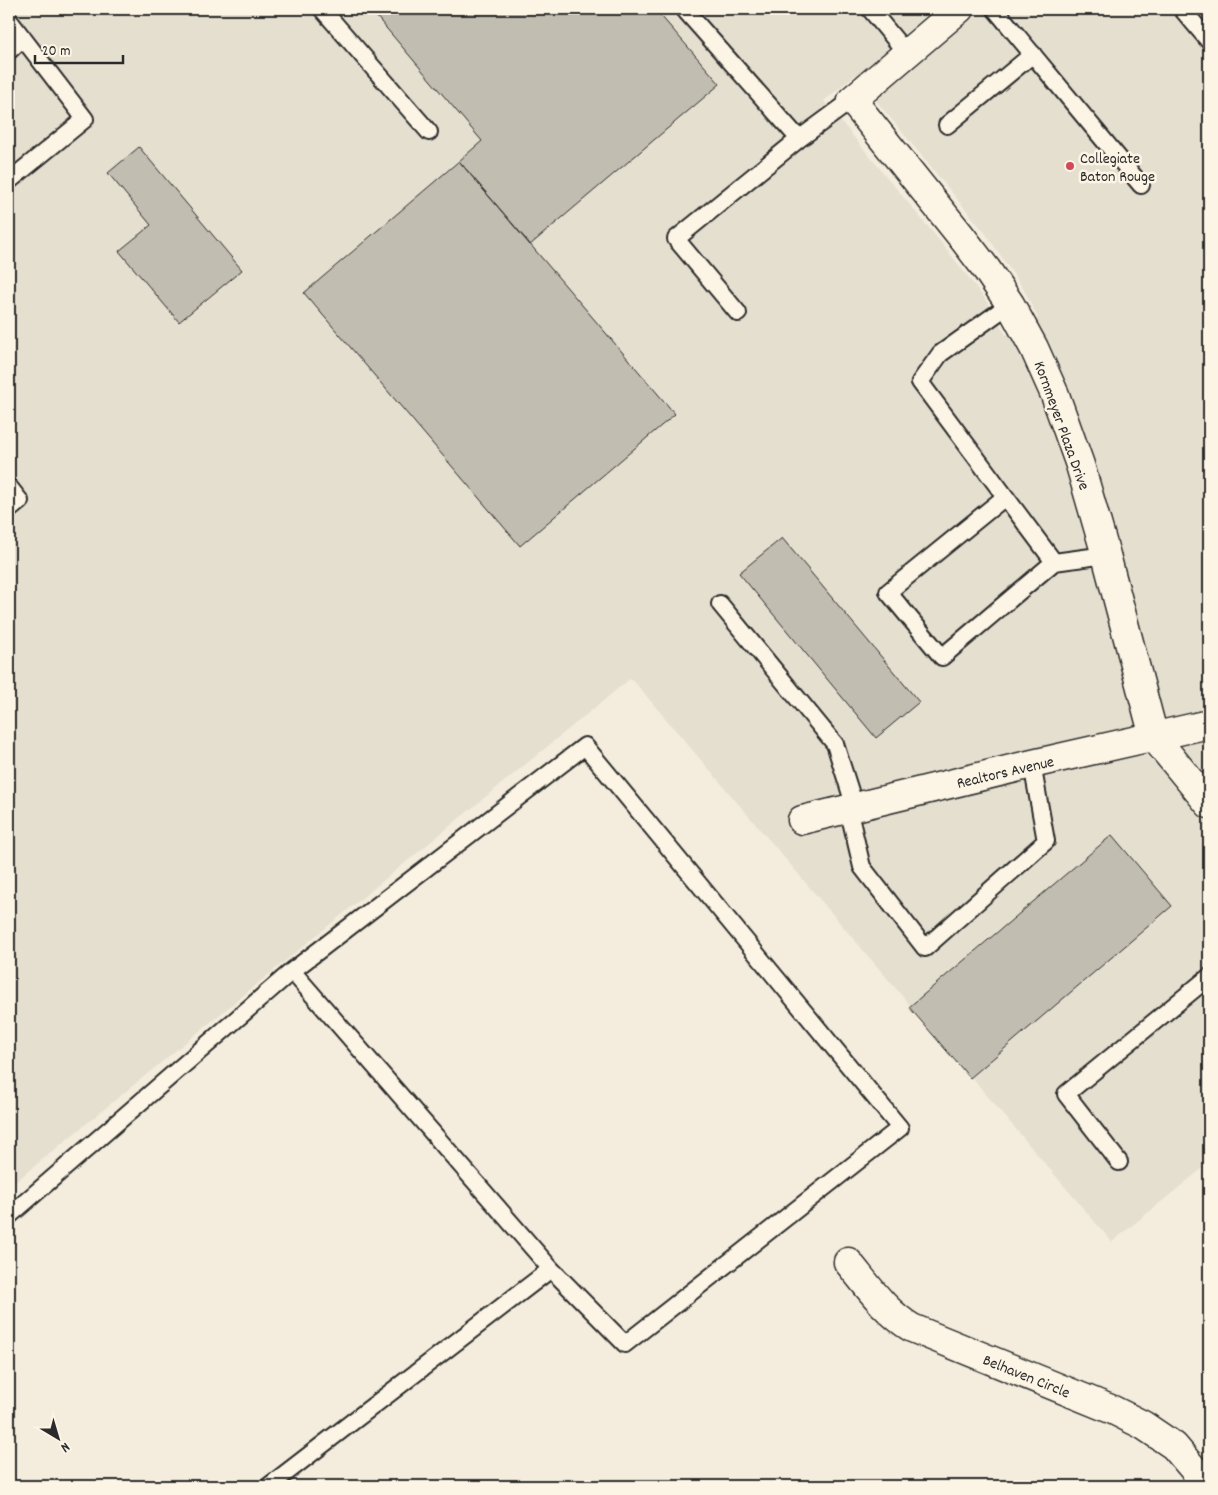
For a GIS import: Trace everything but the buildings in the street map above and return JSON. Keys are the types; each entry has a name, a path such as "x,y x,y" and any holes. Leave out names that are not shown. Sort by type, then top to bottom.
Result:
{"street":[{"path":"852,100 959,9"},
{"name":"Kornmeyer Plaza Drive","path":"852,100 961,236 1010,304 1034,348 1055,395 1080,465 1154,737 1209,804"},
{"name":"Realtors Avenue","path":"802,820 1032,764 1209,724"},
{"name":"Belhaven Circle","path":"848,1262 889,1312 902,1322 912,1328 1113,1410 1143,1425 1174,1446 1208,1486"}],"lane":[{"path":"322,9 429,132"},
{"path":"684,9 799,139"},
{"path":"870,9 906,54"},
{"path":"995,9 1141,185"},
{"path":"1182,9 1209,41"},
{"path":"9,20 85,119 9,181"},
{"path":"9,51 23,38"},
{"path":"946,125 1033,54"},
{"path":"738,313 676,239 799,139 852,100"},
{"path":"1010,304 940,354 920,382 1054,562"},
{"path":"9,487 20,501 9,510"},
{"path":"1005,497 888,592 942,657 1054,562 1106,555"},
{"path":"720,604 834,744 852,808 862,867 925,948 1046,841 1032,764"},
{"path":"9,1216 292,971 585,746 900,1128 625,1344 551,1269 292,971"},
{"path":"1119,1162 1066,1094 1209,977"},
{"path":"269,1486 551,1269"}],"shaded area":[{"path":"9,9 1209,9 1209,1163 1112,1242 631,678 9,1187","holes":["855,75 986,234 1024,290 1038,318 1006,335 985,299 948,251 824,101"]}],"place":[{"name":"Collegiate Baton Rouge","path":"1070,166"}]}
